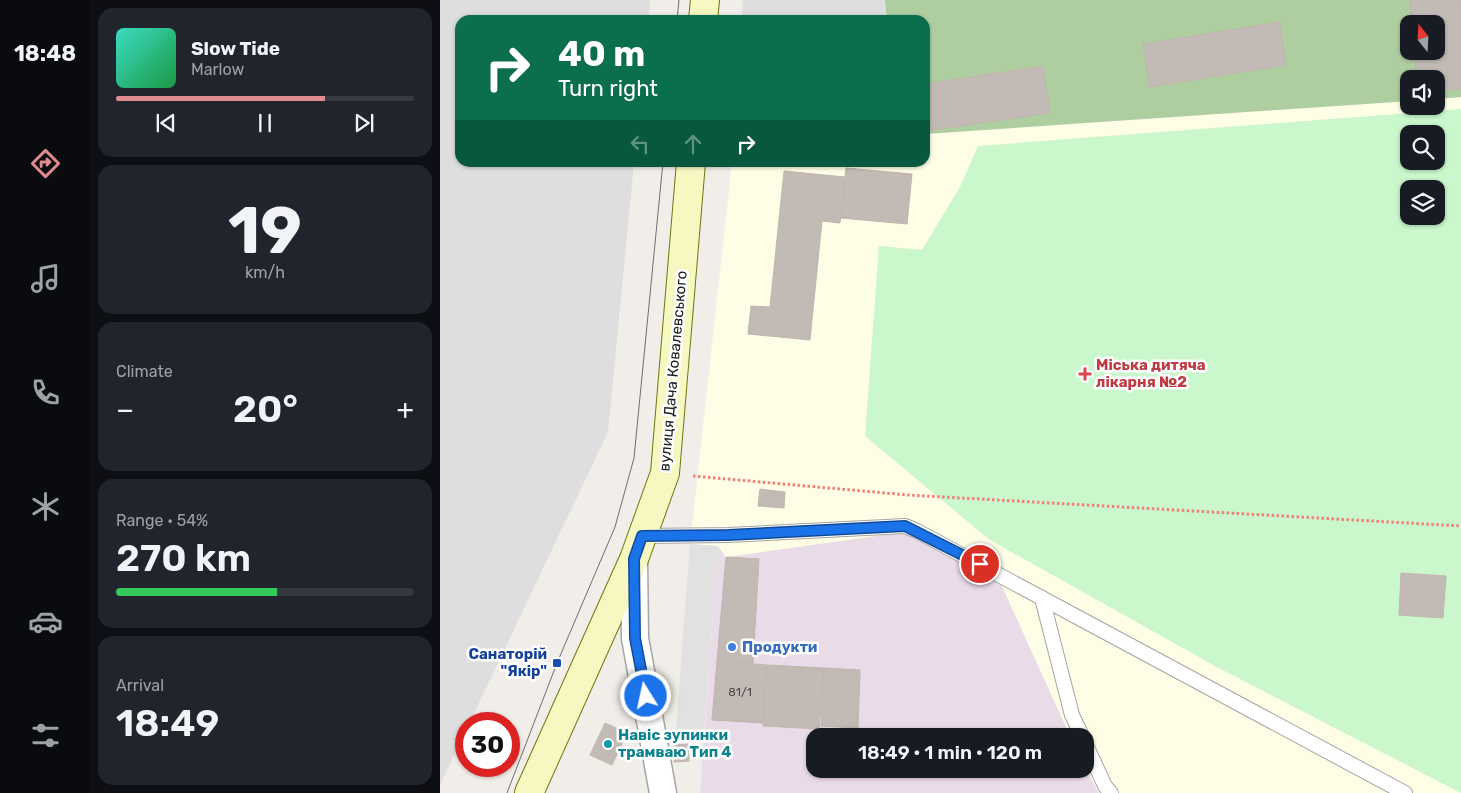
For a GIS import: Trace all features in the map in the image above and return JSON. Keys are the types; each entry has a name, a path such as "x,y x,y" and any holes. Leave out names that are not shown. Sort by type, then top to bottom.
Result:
{"street":[{"path":"704,15 705,0"},
{"name":"вулиця Дача Ковалевського","path":"529,793 638,547 666,473 692,167"},
{"path":"638,547 635,638 663,793"}],"lane":[{"path":"638,547 728,535 905,526 1405,793"},
{"path":"1042,598 1072,715 1078,728"},
{"path":"1094,762 1105,786 1111,793"}],"path":[{"path":"666,473 908,495 1461,526"}],"shaded area":[{"path":"440,0 650,0 648,15 455,15 455,167 634,167 608,432 475,712 455,712 455,753 440,785"},
{"path":"743,0 885,0 886,15 742,15"},
{"name":"Міська дитяча лікарня №2","path":"1461,97 1461,793 1099,793 1091,778 1094,778 1094,728 1066,728 1001,584 904,532 726,557 718,546 690,544 732,167 930,167 930,134 1400,102 1400,115 1445,115 1445,98"},
{"path":"904,532 1001,584 1066,728 806,728 806,778 1091,778 1099,793 700,793 718,546 726,557"},
{"path":"690,544 718,546 704,731 676,729"}],"green space":[{"path":"885,0 1461,0 1461,97 1445,98 1445,70 1400,70 1400,102 930,134 930,15 886,15"},
{"name":"Міська дитяча лікарня №2","path":"1461,109 1461,793 1215,666 990,540 865,436 879,246 922,250 960,187 978,146 1400,114 1445,115 1445,110"}],"building":[{"path":"1410,0 1461,0 1461,89 1445,90 1445,70 1416,70 1415,60 1445,60 1445,15 1411,15"},
{"path":"1280,22 1286,65 1149,87 1143,44"},
{"path":"1043,66 1050,113 930,130 930,83"},
{"path":"846,168 912,174 907,224 841,218"},
{"path":"784,171 845,177 840,223 822,221 810,340 748,334 751,306 770,307"},
{"path":"760,489 785,492 784,508 758,506"},
{"path":"726,557 759,559 753,663 717,661"},
{"path":"1401,573 1446,576 1443,618 1399,615"},
{"path":"717,661 767,665 763,723 712,720"},
{"path":"767,665 824,668 819,728 763,726"},
{"path":"824,668 860,670 858,728 821,726"},
{"name":"Навіс зупинки трамваю Тип 4","path":"605,723 627,733 612,765 590,755"},
{"path":"688,744 689,761 674,762 674,745"}],"tram line":[{"path":"678,15 679,0"},
{"path":"507,793 557,663 615,527 634,458 663,167"}],"place":[{"name":"Міська дитяча лікарня №2","path":"1085,374"},
{"name":"Продукти","path":"732,647"},
{"name":"Санаторій \"Якір\"","path":"557,663"},
{"name":"Навіс зупинки трамваю Тип 4","path":"608,744"}],"route":[{"path":"646,696 635,638 634,559 642,536 728,535 894,525 905,526 917,531 980,564"}]}
